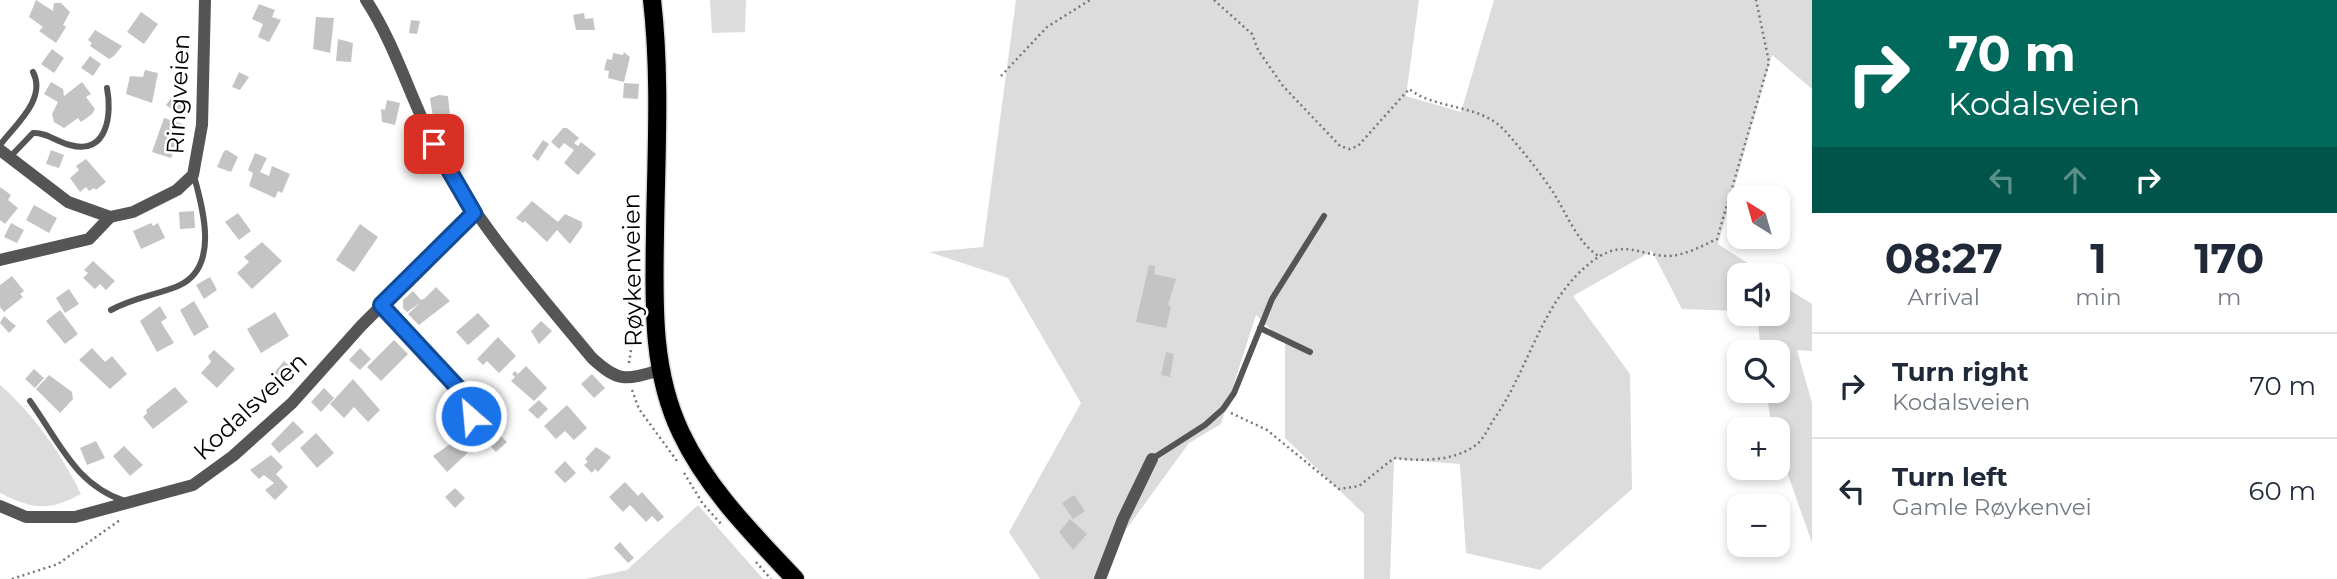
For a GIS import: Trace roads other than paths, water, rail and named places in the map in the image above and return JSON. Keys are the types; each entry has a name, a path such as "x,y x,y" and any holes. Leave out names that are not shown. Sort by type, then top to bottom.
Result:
{"main road":[{"name":"Røykenveien","path":"652,0 657,119 654,309 660,370 677,425 701,470 741,521 796,579"}],"street":[{"name":"Ringveien","path":"110,218 158,201 177,190 193,175 202,125 205,0"},
{"path":"370,3 434,144 474,213 592,358 609,374 629,379 660,370"},
{"path":"0,260 89,239 110,218 68,202 3,151"},
{"name":"Kodalsveien","path":"0,506 26,517 75,517 193,485 233,456 292,403 381,305 474,213"},
{"path":"1100,579 1123,519 1152,459"}],"lane":[{"path":"3,151 35,98 38,88 33,72"},
{"path":"3,151 33,133 78,147 98,139 106,130 111,113 107,88"},
{"path":"111,310 139,296 179,285 196,272 204,247 205,222 193,175"},
{"path":"1152,459 1205,425 1223,409 1234,393 1272,299 1324,216"},
{"path":"381,305 460,390 470,405 471,416"},
{"path":"1260,328 1310,352"},
{"path":"30,401 79,475 103,494 130,503"}]}
